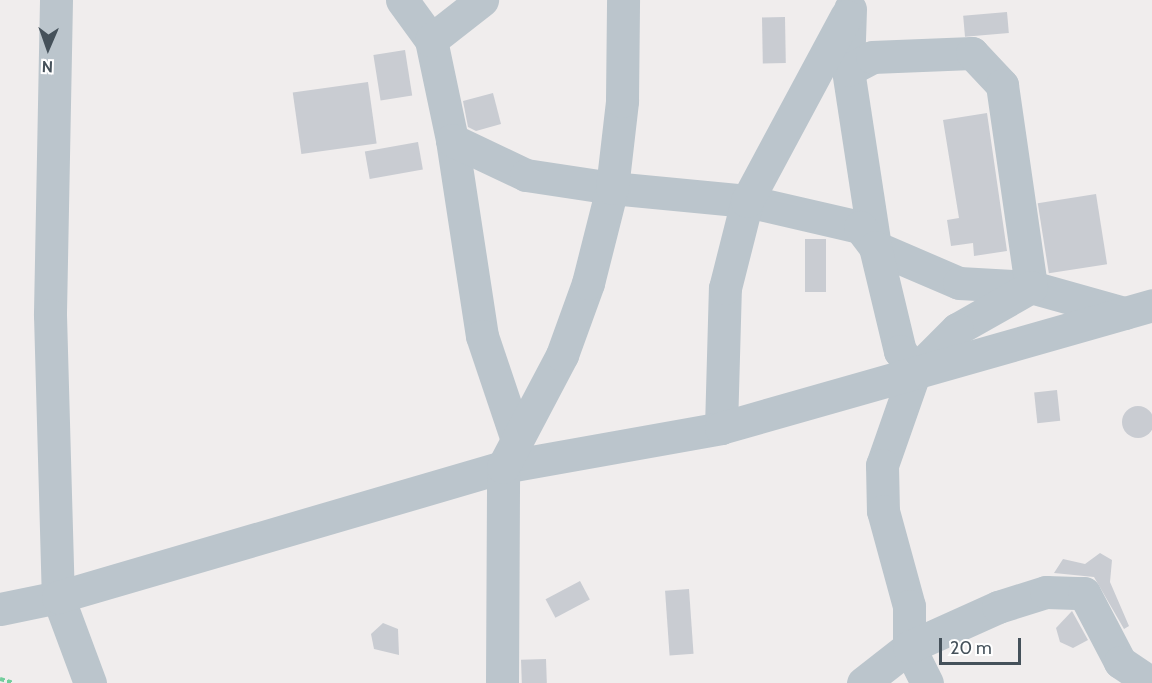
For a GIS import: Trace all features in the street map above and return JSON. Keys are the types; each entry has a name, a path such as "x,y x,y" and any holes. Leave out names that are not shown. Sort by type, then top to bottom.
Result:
{"street":[{"path":"56,0 50,315 58,597 90,683"},
{"path":"402,0 431,40 452,140 482,336 510,454 500,677"},
{"path":"431,40 482,0"},
{"path":"510,454 562,355 588,283 612,188 622,101 623,0"},
{"path":"851,5 848,70 875,248 900,351 915,371"},
{"path":"721,428 725,288 747,201 851,5"},
{"path":"848,70 872,57 972,53 1002,85 1031,287"},
{"path":"452,140 526,175 612,188 747,201 860,227 875,248 959,283 1031,287 1139,309"},
{"path":"927,683 909,647 909,606 883,511 882,465 915,371 957,329 1031,287"},
{"path":"0,609 58,597 510,454 721,428 1139,309"},
{"path":"863,683 909,647 998,607 1046,592 1084,593 1120,662 1151,683"}],"path":[{"path":"0,679 14,683"}],"building":[{"path":"1007,12 1009,33 965,37 963,16"},
{"path":"762,17 785,17 786,63 763,63"},
{"path":"405,50 412,95 381,100 373,55"},
{"path":"368,82 377,143 301,154 293,93"},
{"path":"493,93 501,124 476,131 468,127 463,101"},
{"path":"987,113 1007,251 974,256 973,243 951,246 947,220 959,218 943,120"},
{"path":"418,142 423,170 370,179 365,151"},
{"path":"1096,194 1107,264 1049,273 1038,203"},
{"path":"805,239 826,239 826,292 805,292"},
{"path":"1057,390 1060,421 1037,423 1034,392"},
{"path":"1138,406 1149,411 1154,422 1149,433 1138,438 1127,433 1122,422 1127,411"},
{"path":"1100,553 1112,560 1110,582 1129,626 1124,629 1094,577 1054,573 1063,559 1085,564"},
{"path":"580,581 590,600 555,618 546,599"},
{"path":"689,589 694,654 670,656 665,591"},
{"path":"1072,611 1088,640 1073,648 1060,642 1056,628"},
{"path":"383,623 398,629 399,655 374,649 371,634"},
{"path":"546,659 547,683 522,683 521,660"}]}
